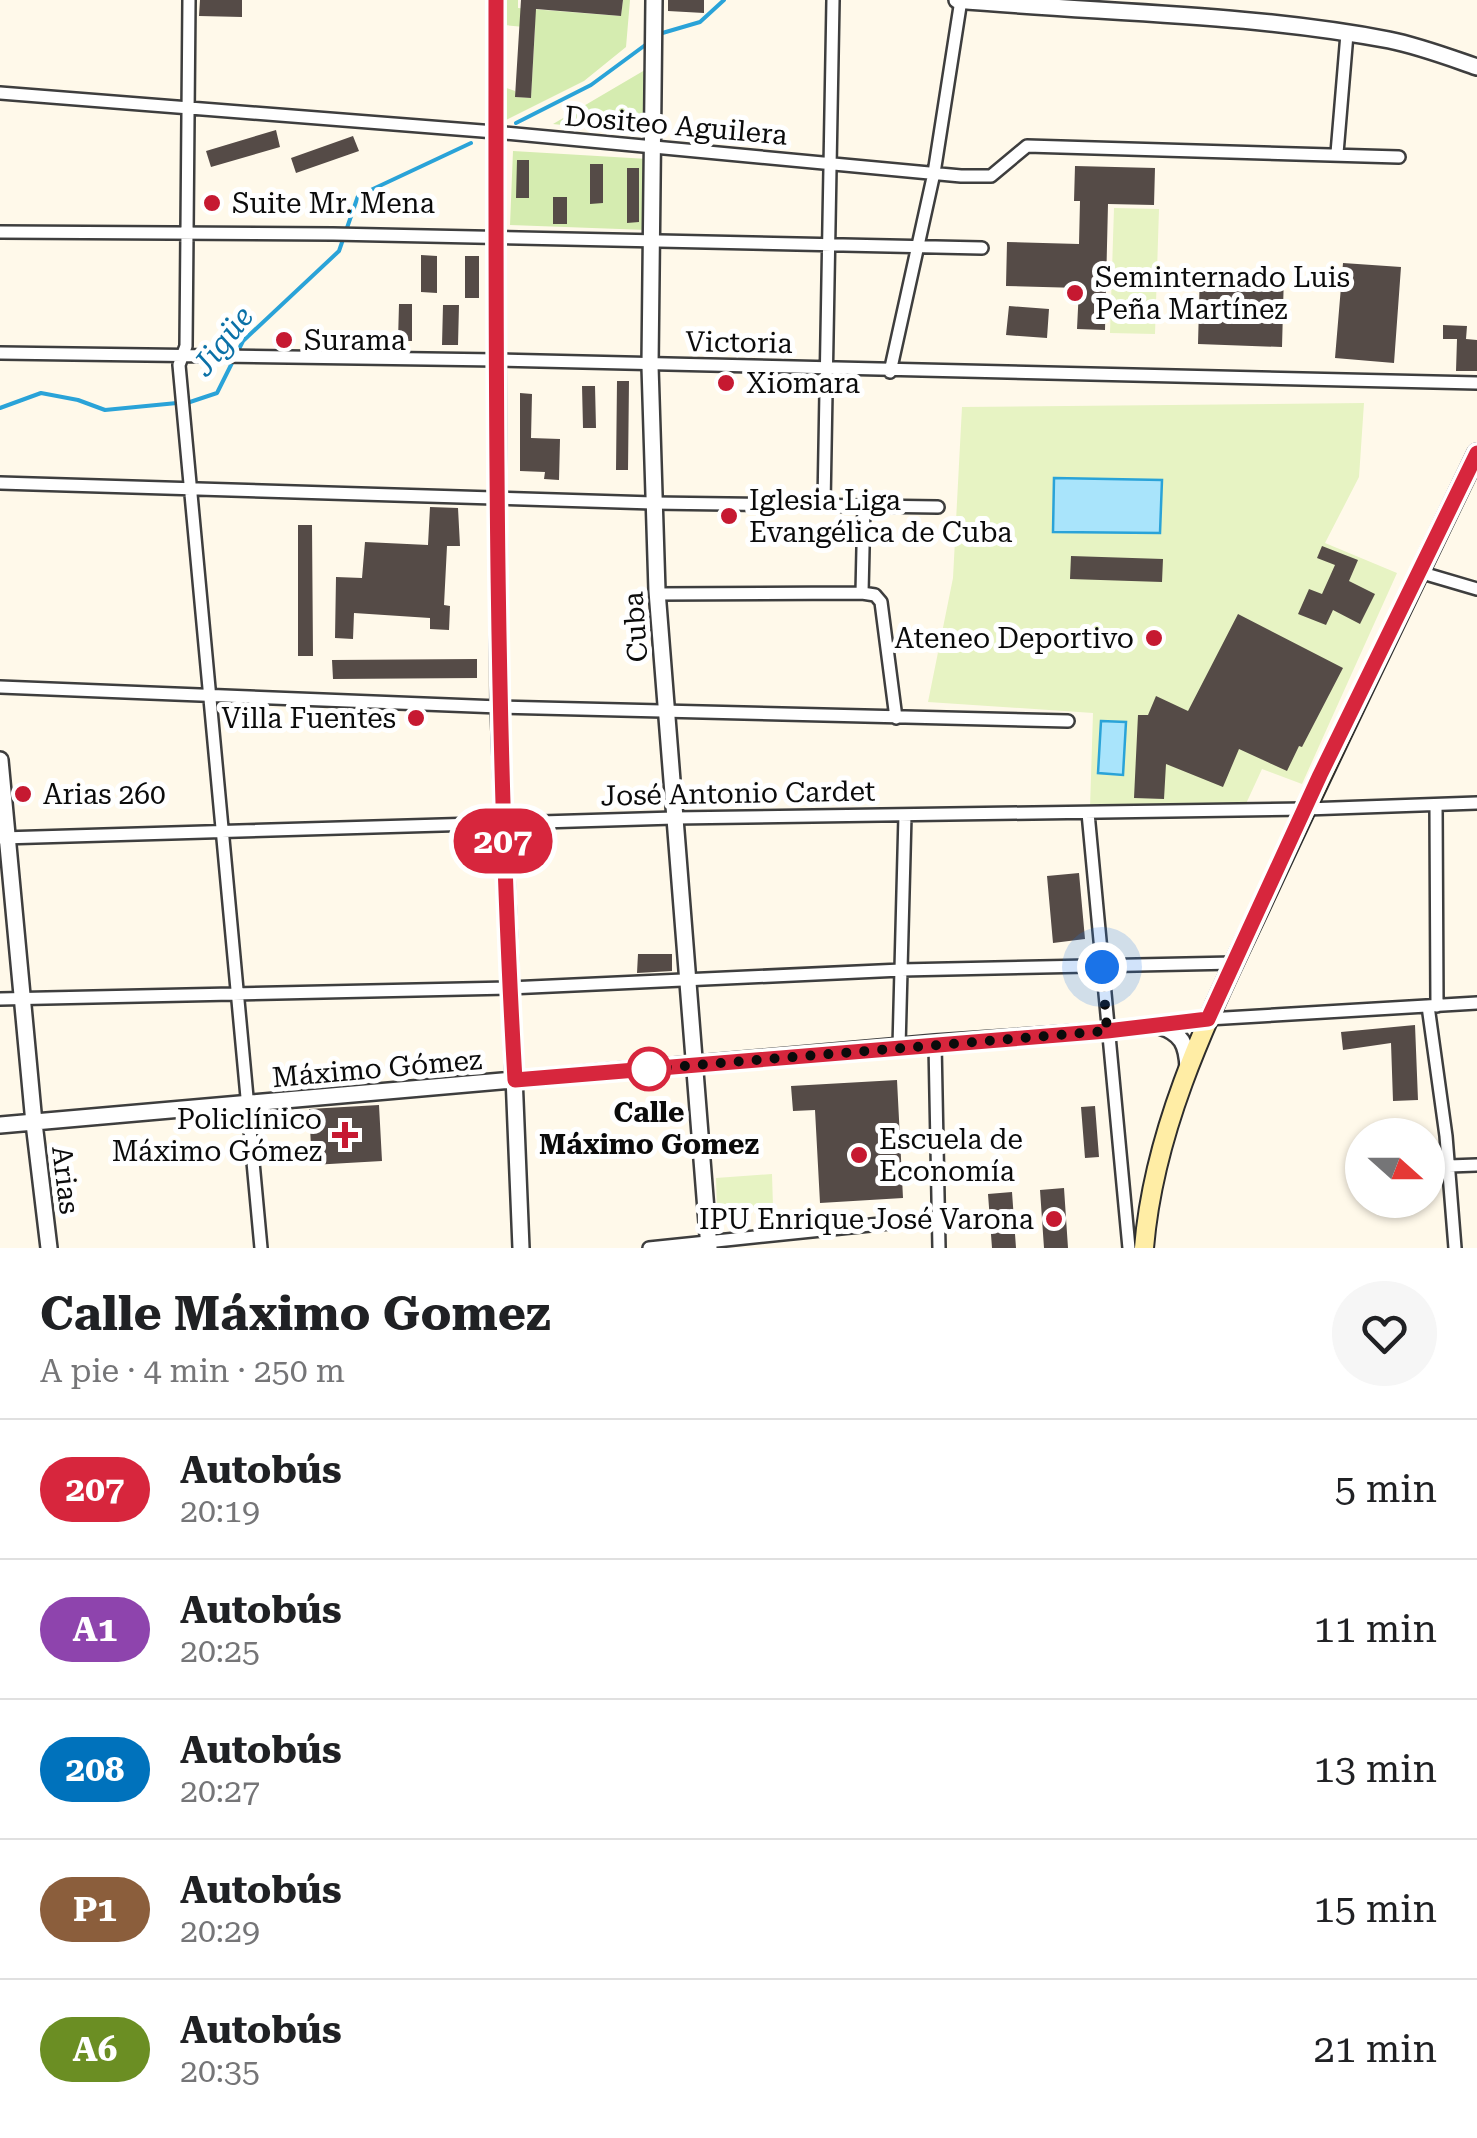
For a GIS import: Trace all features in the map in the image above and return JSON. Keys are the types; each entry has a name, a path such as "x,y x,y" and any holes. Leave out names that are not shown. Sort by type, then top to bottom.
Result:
{"main road":[{"path":"1144,1248 1148,1200 1166,1126 1208,1019 1477,453"}],"street":[{"path":"189,0 186,346 181,356 182,397 261,1248"},
{"path":"496,0 494,239 499,707 521,1248"},
{"name":"Cuba","path":"654,0 650,366 657,594 709,1245"},
{"path":"824,504 833,0"},
{"path":"890,372 934,173 959,0 1254,22 1394,41 1477,66"},
{"path":"1337,153 1348,34"},
{"name":"Dositeo Aguilera","path":"0,93 991,176 1026,146 1400,157"},
{"path":"0,232 333,234 982,248"},
{"name":"Victoria","path":"0,353 495,360 1477,384"},
{"path":"0,483 654,503 938,507"},
{"path":"862,592 864,504"},
{"path":"1419,572 1477,589"},
{"path":"657,594 862,592 874,596 880,602 896,718"},
{"path":"0,687 499,707 1068,721"},
{"name":"Arias","path":"0,760 3,837 49,1248"},
{"name":"José Antonio Cardet","path":"3,837 674,818 1477,803"},
{"path":"1436,805 1433,1006 1455,1248"},
{"path":"1088,813 1129,1248"},
{"path":"899,1046 905,815"},
{"path":"0,1000 509,988 901,970 1234,964"},
{"name":"Máximo Gómez","path":"0,1125 1107,1031 1208,1019 1477,1004"},
{"path":"1156,1026 1177,1033 1187,1048 1188,1072"},
{"path":"935,1043 939,1248"},
{"path":"1449,1166 1477,1165"},
{"path":"649,1248 709,1245 938,1218"}],"green space":[{"path":"505,0 518,0 518,8 621,16 623,0 630,0 626,47 584,81 498,124 498,85 515,91 516,97 531,98 535,28 504,25"},
{"path":"650,67 648,134 553,124"},
{"path":"513,151 648,159 647,230 510,225"},
{"path":"1114,208 1159,209 1155,334 1110,333"},
{"name":"Ateneo Deportivo","path":"1364,403 1359,477 1325,543 1397,573 1302,784 1262,769 1244,808 1090,808 1093,713 928,702 953,578 962,407"},
{"path":"772,1174 773,1207 717,1210 716,1178"}],"water":[{"path":"1054,478 1162,480 1160,533 1053,532"},
{"path":"1101,721 1126,722 1123,775 1098,773"}],"building":[{"path":"200,0 242,0 242,17 199,16"},
{"path":"521,0 623,0 621,16 536,9 531,98 515,97"},
{"path":"668,0 704,0 704,13 668,11"},
{"path":"276,130 280,147 211,167 206,151"},
{"path":"353,136 359,151 296,173 291,158"},
{"path":"517,160 529,160 529,198 516,198"},
{"path":"590,164 603,164 603,203 590,204"},
{"path":"1075,166 1155,168 1154,205 1108,204 1105,330 1077,329 1079,288 1006,286 1007,242 1079,244 1080,201 1074,201"},
{"path":"627,168 639,168 639,222 627,223"},
{"path":"553,197 567,197 567,224 553,224"},
{"path":"421,255 437,256 437,293 421,292"},
{"path":"465,256 479,256 479,298 465,298"},
{"path":"1343,263 1401,267 1394,363 1335,358"},
{"path":"1200,270 1284,273 1282,347 1198,344"},
{"path":"399,304 412,304 412,341 398,341"},
{"path":"443,305 459,305 458,345 442,345"},
{"path":"1009,306 1049,309 1047,338 1006,335"},
{"path":"1443,325 1467,326 1466,339 1477,340 1477,371 1456,371 1457,339 1443,339"},
{"path":"617,381 629,381 628,470 616,470"},
{"path":"582,386 595,386 596,428 583,428"},
{"path":"520,393 532,394 531,438 560,439 559,480 544,479 545,472 520,471"},
{"path":"430,507 458,508 460,546 447,546 444,605 450,606 449,630 430,629 430,618 354,613 353,639 335,638 336,577 362,578 365,542 428,545"},
{"path":"298,525 312,525 313,656 298,656"},
{"path":"1322,546 1358,560 1349,581 1375,594 1360,624 1333,610 1326,625 1298,614 1309,589 1322,594 1335,565 1317,558"},
{"path":"1071,556 1163,559 1162,582 1070,579"},
{"path":"1238,614 1343,668 1302,747 1299,746 1287,771 1239,749 1223,787 1166,764 1164,799 1134,798 1138,715 1148,715 1156,696 1188,711"},
{"path":"477,659 477,678 333,679 332,660"},
{"path":"1079,873 1085,939 1053,943 1047,876"},
{"path":"638,954 672,954 672,971 637,973"},
{"path":"1415,1025 1418,1100 1393,1101 1391,1043 1343,1050 1341,1032"},
{"name":"Escuela de Economía","path":"897,1080 903,1198 820,1203 815,1110 793,1111 791,1086"},
{"name":"Policlínico Máximo Gómez","path":"379,1105 382,1161 312,1165 309,1109"},
{"path":"1095,1106 1099,1157 1085,1158 1081,1107"},
{"name":"IPU Enrique José Varona","path":"1064,1188 1068,1248 1044,1248 1040,1190"},
{"name":"IPU Enrique José Varona","path":"1012,1192 1016,1248 992,1248 988,1194"}],"waterway":[{"name":"Jigüe","path":"659,34 700,22 724,0"},
{"name":"Jigüe","path":"516,123 591,85 648,43"},
{"name":"Jigüe","path":"187,403 217,393 243,341 339,251 358,196 471,143"},
{"name":"Jigüe","path":"0,408 41,393 105,410 177,403"}],"bus line":[{"name":"207","path":"496,0 494,239 499,707 515,1080 1107,1031 1208,1019 1320,775 1477,453"}],"place":[{"name":"Suite Mr. Mena","path":"212,203"},
{"name":"Seminternado Luis Peña Martínez","path":"1075,293"},
{"name":"Surama","path":"284,340"},
{"name":"Xiomara","path":"726,383"},
{"name":"Iglesia Liga Evangélica de Cuba","path":"729,516"},
{"name":"Ateneo Deportivo","path":"1154,638"},
{"name":"Villa Fuentes","path":"416,718"},
{"name":"Arias 260","path":"23,794"},
{"name":"Calle Máximo Gomez","path":"649,1069"},
{"name":"Policlínico Máximo Gómez","path":"345,1135"},
{"name":"Escuela de Economía","path":"859,1155"},
{"name":"IPU Enrique José Varona","path":"1054,1219"}],"route":[{"path":"649,1069 1107,1031 1102,967"}]}
